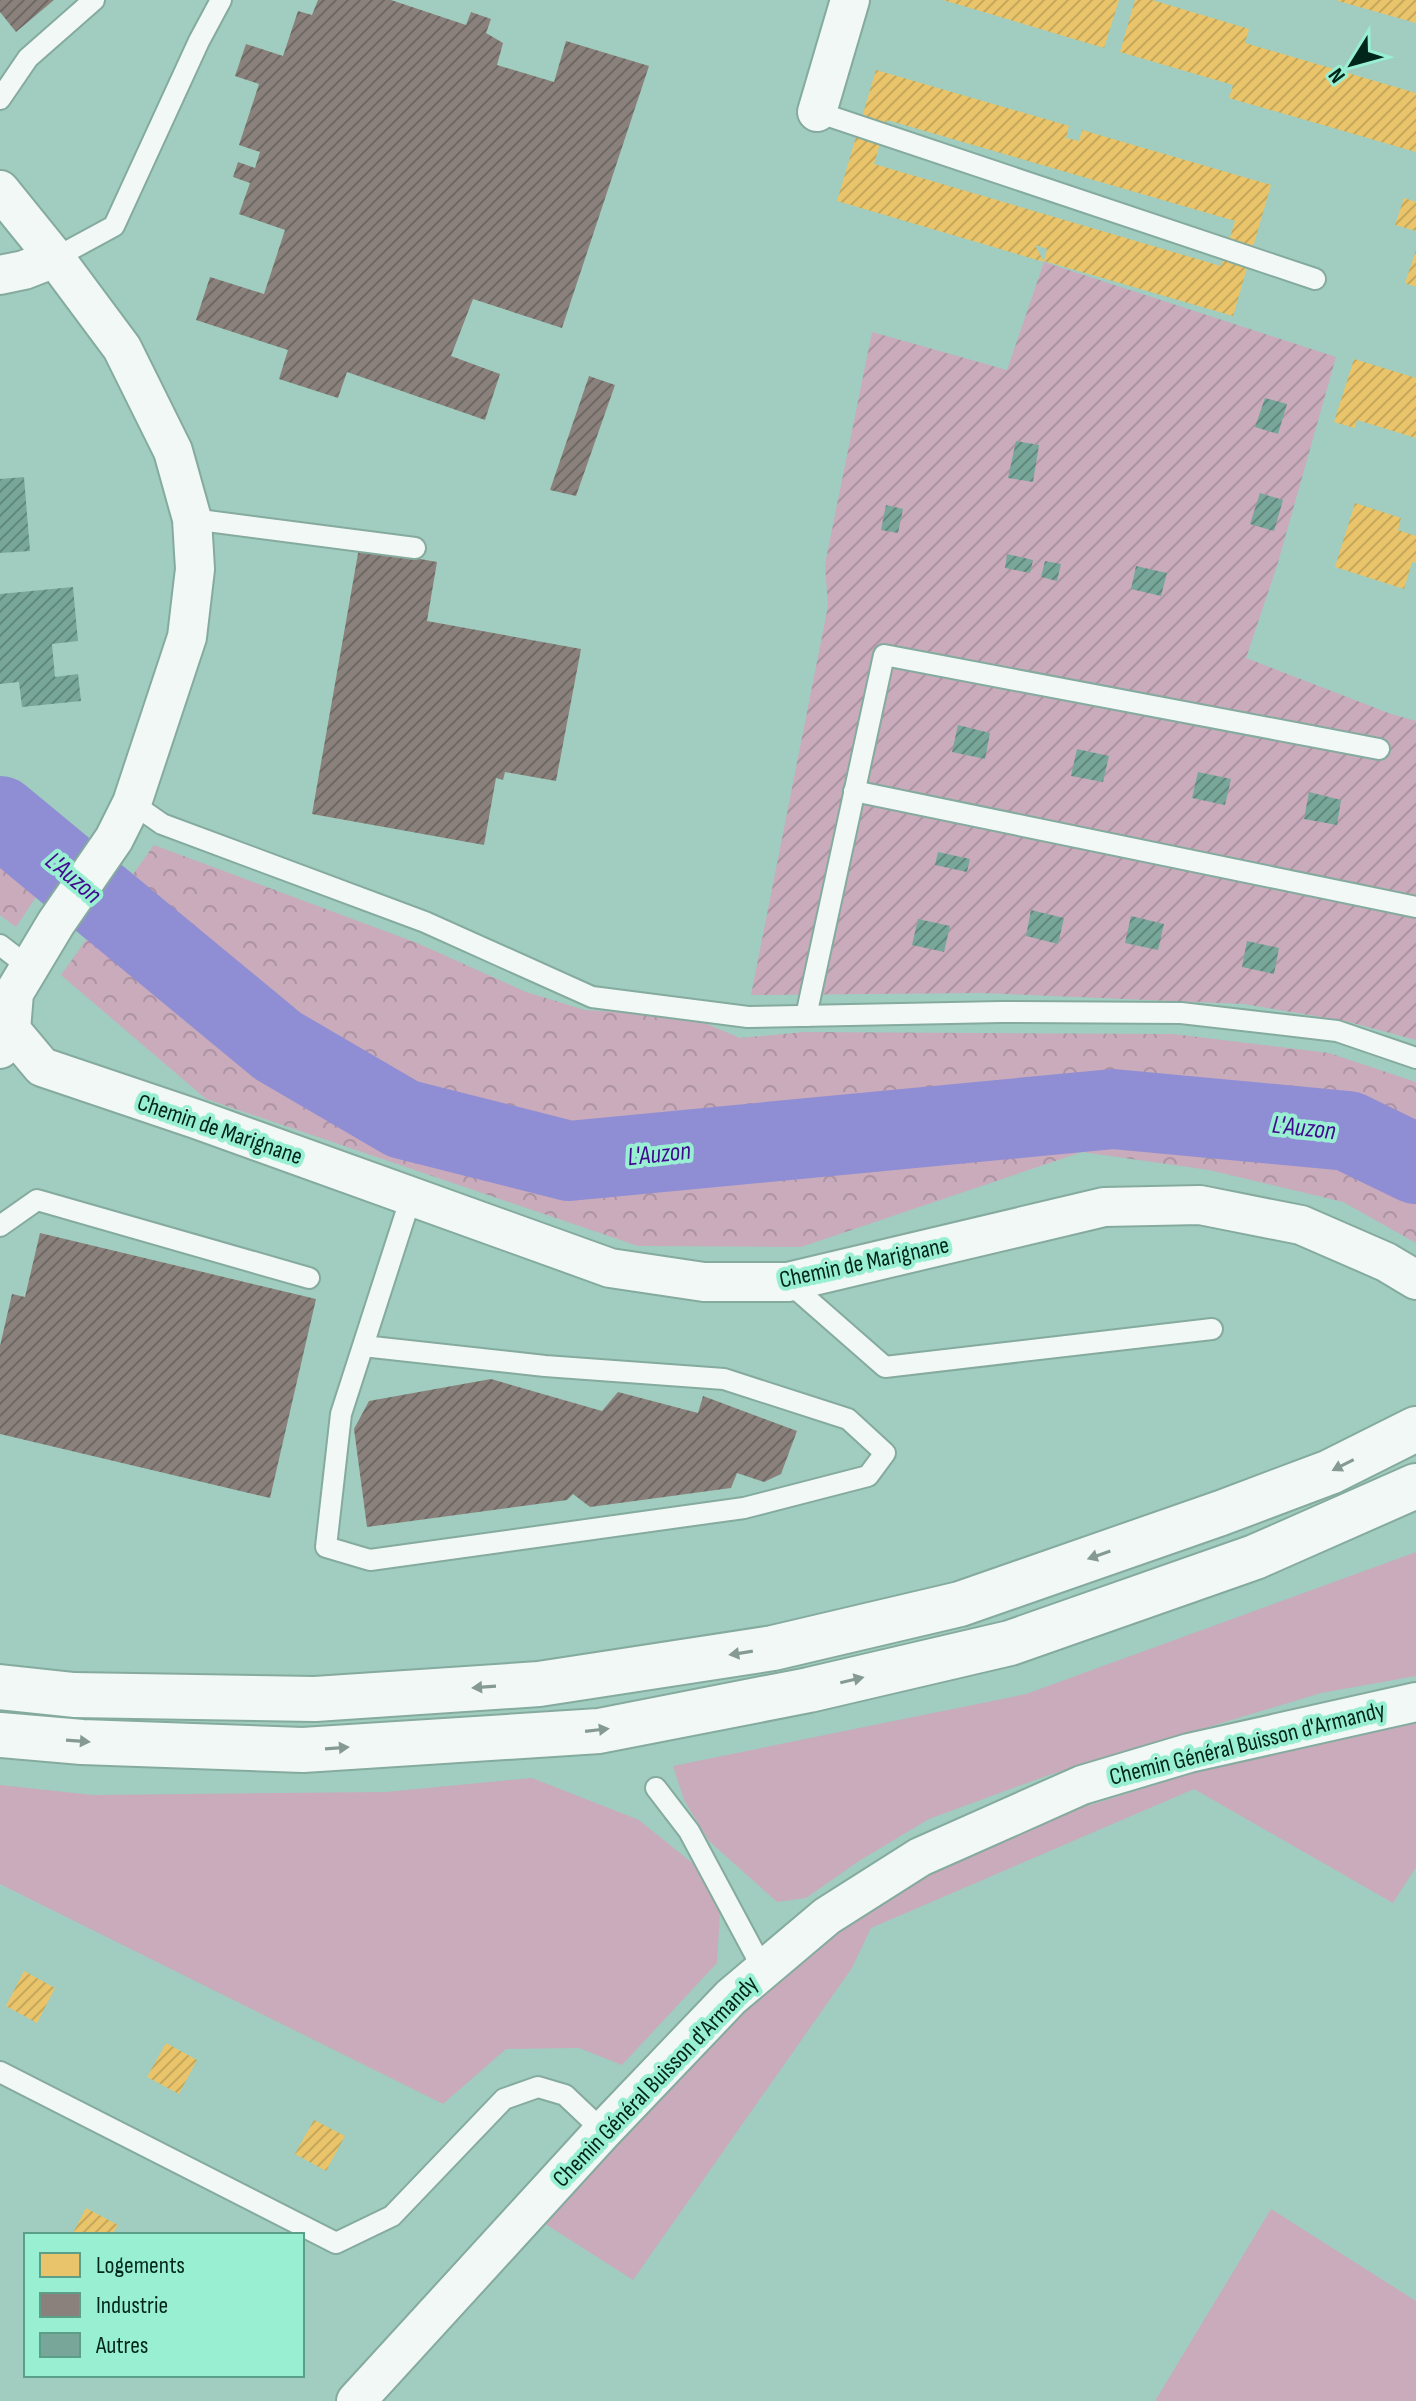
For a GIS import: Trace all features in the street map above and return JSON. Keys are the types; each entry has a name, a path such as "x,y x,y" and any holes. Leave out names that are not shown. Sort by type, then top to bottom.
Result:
{"main road":[{"path":"0,1687 74,1695 315,1699 539,1684 773,1648 960,1604 1330,1472 1414,1429"},
{"path":"0,1735 82,1742 303,1750 599,1731 809,1690 1010,1643 1255,1557 1416,1486"}],"street":[{"path":"817,112 850,0"},
{"path":"0,190 122,348 173,451 192,519 195,569 187,637 132,803 114,839 56,923 14,993 4,1034"},
{"path":"0,275 55,258"},
{"name":"Chemin de Marignane","path":"4,1034 42,1067 610,1268 704,1282 788,1282 1104,1207 1200,1205 1301,1225 1386,1262 1416,1280"},
{"name":"Chemin Général Buisson d'Armandy","path":"356,2401 603,2131 731,1997 827,1916 920,1857 1082,1785 1189,1753 1416,1702"}],"lane":[{"path":"0,99 28,58 94,0"},
{"path":"55,258 114,226 221,0"},
{"path":"817,112 1315,279"},
{"path":"192,519 415,548"},
{"path":"806,1016 884,655 1379,749"},
{"path":"854,791 1416,907"},
{"path":"132,803 162,824 425,922 592,997 748,1017 1001,1012 1181,1013 1337,1031 1416,1058"},
{"path":"0,945 30,968"},
{"path":"363,1346 545,1366 724,1379 848,1419 885,1453 868,1476 744,1508 370,1560 326,1547 341,1414 411,1197"},
{"path":"0,1226 37,1200 309,1278"},
{"path":"788,1282 885,1367 1212,1329"},
{"path":"656,1788 689,1831 763,1969"},
{"path":"0,2072 336,2243 392,2216 504,2099 538,2087 565,2095 603,2131"}],"green space":[{"path":"1044,262 1336,357 1277,566 1246,658 1416,721 1416,1040 1345,1021 1244,1004 980,993 751,995 828,606 825,564 872,332 1007,370"},
{"path":"0,830 52,873 16,927 0,915"},
{"path":"154,845 417,943 526,992 585,1010 691,1017 740,1038 804,1032 1173,1034 1329,1053 1416,1082 1416,1243 1343,1202 1209,1170 1082,1152 801,1247 638,1246 206,1099 61,975"},
{"path":"1416,1552 1416,1676 1321,1693 1049,1775 929,1819 859,1861 806,1898 777,1902 709,1841 684,1800 673,1766 1026,1694"},
{"path":"1416,1723 1416,1867 1393,1903 1194,1789 871,1928 852,1968 633,2280 539,2220 744,2011 804,1955 918,1875 1074,1810 1235,1760"},
{"path":"532,1778 639,1820 696,1866 720,1913 717,1963 622,2065 579,2048 506,2049 443,2104 0,1884 0,1785 93,1795 386,1792"},
{"path":"1271,2209 1416,2301 1416,2401 1155,2401"}],"building: Logements":[{"path":"943,0 1119,0 1104,48"},
{"path":"1135,0 1152,0 1249,29 1245,43 1416,93 1416,152 1229,98 1233,85 1120,52"},
{"path":"1416,0 1416,23 1338,1"},
{"path":"876,70 1069,126 1066,138 1079,141 1082,130 1271,185 1233,316 1044,261 1047,249 1035,245 1044,262 837,201","holes":["887,120 1235,221 1221,266 874,164"]},
{"path":"1404,198 1416,202 1416,231 1395,225"},
{"path":"1416,250 1416,287 1405,283"},
{"path":"1354,359 1416,378 1416,438 1357,420 1355,428 1334,422"},
{"path":"1355,503 1401,518 1398,530 1416,536 1416,563 1412,562 1404,589 1335,567"},
{"path":"24,1971 55,1988 37,2023 6,2006"},
{"path":"166,2043 197,2060 179,2094 147,2077"},
{"path":"314,2120 345,2136 326,2171 295,2154"},
{"path":"86,2208 118,2225 113,2233 73,2233"}],"building: Industrie":[{"path":"0,0 54,0 16,32 0,12"},
{"path":"318,0 391,0 466,25 471,12 491,19 486,33 503,43 497,65 554,82 566,41 649,66 562,328 473,299 451,356 500,374 485,420 347,372 338,398 279,379 288,350 196,320 210,277 264,294 285,230 239,214 250,183 233,177 238,162 255,168 260,152 239,145 259,84 235,76 246,44 283,56 298,11 312,15"},
{"path":"589,376 615,385 576,496 550,490"},
{"path":"359,548 437,562 427,621 581,649 556,781 505,772 503,780 496,778 484,845 312,814"},
{"path":"40,1233 316,1299 270,1498 0,1434 0,1346 12,1294 25,1297"},
{"path":"491,1379 602,1411 618,1392 698,1413 703,1396 797,1431 781,1474 764,1482 737,1473 731,1488 590,1507 573,1494 567,1500 367,1527 354,1429 369,1401"}],"building: Autres":[{"path":"1265,398 1287,404 1278,434 1255,427"},
{"path":"1016,441 1039,445 1033,482 1008,478"},
{"path":"24,477 30,551 0,553 0,479"},
{"path":"1260,493 1283,500 1274,531 1250,524"},
{"path":"886,505 903,509 898,533 881,530"},
{"path":"1007,554 1033,560 1030,573 1005,568"},
{"path":"1045,561 1061,564 1057,581 1041,577"},
{"path":"1136,566 1167,573 1161,596 1131,589"},
{"path":"73,587 78,641 52,644 55,677 78,674 81,701 22,707 19,682 0,684 0,594"},
{"path":"958,725 990,733 985,759 952,752"},
{"path":"1077,749 1109,756 1103,782 1071,776"},
{"path":"1198,772 1231,779 1225,805 1192,798"},
{"path":"1309,792 1341,800 1337,825 1304,819"},
{"path":"938,852 970,859 967,872 935,865"},
{"path":"1031,910 1064,918 1058,944 1026,936"},
{"path":"1131,916 1164,924 1158,950 1125,943"},
{"path":"918,919 950,926 944,952 912,945"},
{"path":"1247,941 1279,948 1274,974 1242,967"}],"waterway":[{"name":"L'Auzon","path":"0,816 278,1046 403,1119 569,1161 1113,1109 1348,1131 1416,1164"}]}
